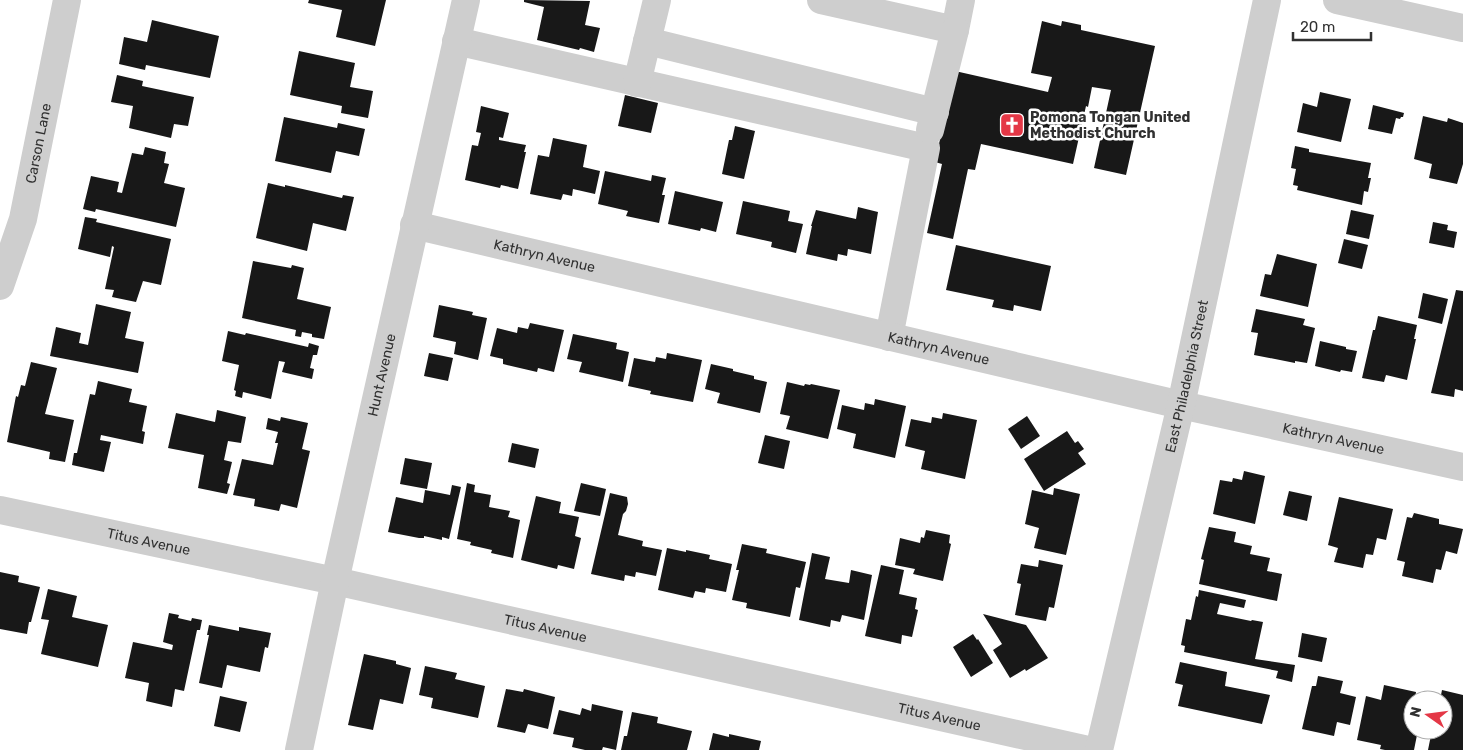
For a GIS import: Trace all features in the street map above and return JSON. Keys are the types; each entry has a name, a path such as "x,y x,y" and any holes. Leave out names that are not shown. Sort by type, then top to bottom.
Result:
{"street":[{"name":"Carson Lane","path":"0,286 23,219 67,0"},
{"name":"Hunt Avenue","path":"299,750 334,581 466,0"},
{"path":"637,82 657,0"},
{"path":"821,0 955,30"},
{"path":"889,337 926,148 961,0"},
{"name":"East Philadelphia Street","path":"1099,750 1181,406 1267,0"},
{"path":"1337,0 1463,28"},
{"path":"647,41 935,112"},
{"path":"456,42 926,148"},
{"name":"Kathryn Avenue","path":"414,225 1181,406 1463,467"},
{"name":"Titus Avenue","path":"0,510 334,581 1088,750"}],"building":[{"path":"309,0 386,0 375,46 336,37 342,10 308,3"},
{"path":"524,0 590,1 585,25 600,28 594,52 537,40 544,7 524,2"},
{"path":"152,20 219,36 210,78 146,65 145,70 119,64 124,37 147,42"},
{"name":"Pomona Tongan United Methodist Church","path":"1042,21 1061,26 1062,21 1081,25 1081,30 1155,46 1126,175 1094,168 1111,90 1092,87 1073,164 981,144 975,170 968,169 953,239 927,233 942,164 935,162 955,71 1048,92 1052,77 1031,73"},
{"path":"299,51 355,63 350,87 373,91 368,118 341,113 342,106 290,95"},
{"path":"117,75 143,81 142,86 194,97 188,126 174,124 171,138 129,128 133,106 111,102"},
{"path":"1320,92 1351,99 1341,142 1297,132 1303,103 1317,107"},
{"path":"625,95 658,103 651,133 618,126"},
{"path":"1373,105 1404,113 1400,119 1396,118 1392,134 1368,129"},
{"path":"481,106 509,113 503,138 499,137 499,140 526,145 518,189 501,185 500,188 465,180 472,145 478,146 481,133 476,132"},
{"path":"1423,116 1447,122 1448,118 1463,123 1463,164 1457,184 1429,178 1432,164 1414,159"},
{"path":"284,117 337,128 338,123 365,129 359,156 336,151 331,173 275,161"},
{"path":"735,126 755,131 744,179 722,174 729,140 732,140"},
{"path":"553,138 587,145 583,167 600,171 595,194 573,189 572,196 563,194 561,200 530,194 538,155 549,157"},
{"path":"1295,146 1309,149 1309,152 1371,163 1368,178 1371,178 1368,192 1364,191 1362,205 1297,190 1298,186 1293,185 1296,169 1291,168"},
{"path":"145,147 166,152 164,163 169,164 164,183 185,188 176,227 96,209 95,212 83,209 91,176 119,182 117,192 122,193 132,153 143,155"},
{"path":"605,171 651,181 652,175 666,178 662,195 665,195 659,223 626,216 628,211 598,204"},
{"path":"268,183 342,198 343,195 354,197 346,231 313,223 307,251 256,238"},
{"path":"675,191 723,202 716,232 701,228 700,231 668,224"},
{"path":"743,201 790,211 788,221 803,224 796,253 771,247 772,242 736,234"},
{"path":"858,207 878,212 871,254 848,249 847,256 838,254 837,261 806,254 816,210 856,219"},
{"path":"1351,210 1374,215 1369,239 1346,234"},
{"path":"85,217 97,219 96,222 171,239 161,285 143,281 136,302 112,297 114,290 105,289 114,247 112,246 110,257 78,249"},
{"path":"1433,222 1448,225 1447,230 1457,232 1454,248 1429,243"},
{"path":"1344,239 1368,245 1362,269 1338,263"},
{"path":"956,245 1051,266 1041,311 1014,305 1013,311 992,307 994,300 946,290"},
{"path":"1277,254 1317,264 1308,307 1260,296 1265,274 1271,275"},
{"path":"253,261 291,268 292,265 304,268 297,299 331,307 324,339 312,337 312,334 302,332 301,337 295,336 296,330 242,318"},
{"path":"1456,290 1463,291 1463,391 1455,389 1454,397 1431,393"},
{"path":"1423,293 1448,299 1442,324 1418,318"},
{"path":"96,304 131,312 125,338 144,342 138,373 50,356 56,327 81,333 79,343 88,345"},
{"path":"439,305 473,312 472,315 487,318 478,360 454,354 456,342 433,337"},
{"path":"1256,309 1305,319 1303,325 1315,328 1307,363 1295,361 1295,363 1254,355 1258,333 1251,332"},
{"path":"1378,316 1417,325 1414,339 1416,339 1407,380 1386,375 1384,382 1362,378"},
{"path":"530,323 564,330 554,372 538,368 537,372 503,364 503,359 490,356 497,328 517,333 518,327 528,329"},
{"path":"228,331 245,335 246,333 308,347 309,343 319,346 317,355 313,355 310,368 314,369 312,379 282,372 285,362 279,361 271,399 243,392 242,398 235,396 236,391 234,390 239,365 222,361"},
{"path":"573,334 617,343 616,349 629,352 623,382 579,372 582,362 567,359"},
{"path":"1320,341 1357,351 1352,372 1341,370 1340,372 1315,366"},
{"path":"429,353 453,358 448,381 424,376"},
{"path":"667,353 702,360 693,402 650,394 651,391 628,386 634,358 655,362 656,357 666,359"},
{"path":"31,362 57,368 45,414 74,420 65,462 49,459 50,452 7,442 16,396 18,397 21,385 25,386"},
{"path":"711,364 733,369 733,371 754,376 754,379 767,382 760,413 717,403 720,393 705,389"},
{"path":"98,381 132,389 129,402 147,406 142,431 145,432 143,444 101,435 100,440 111,442 104,472 72,465 74,453 77,453 90,394 95,395"},
{"path":"787,382 804,386 805,384 811,384 840,390 828,439 786,429 790,416 780,414"},
{"path":"875,399 906,406 895,458 853,448 856,434 837,429 842,405 864,410 865,403 874,405"},
{"path":"217,410 246,417 241,443 228,441 224,460 232,462 227,483 230,484 227,494 198,488 204,455 168,448 176,413 215,422"},
{"path":"943,413 977,420 965,479 921,469 925,451 905,446 911,419 931,423 932,417 942,419"},
{"path":"1027,416 1040,436 1021,449 1008,429"},
{"path":"281,417 308,423 302,449 310,451 297,508 281,504 279,511 254,506 255,499 233,495 242,459 273,465 278,443 275,443 278,432 266,429 268,418 280,421"},
{"path":"1067,431 1075,443 1078,441 1084,449 1078,453 1086,464 1044,491 1024,459"},
{"path":"765,435 790,441 784,469 758,463"},
{"path":"512,443 539,449 535,468 508,462"},
{"path":"405,458 432,463 427,489 400,484"},
{"path":"1244,471 1265,476 1255,524 1213,514 1220,480 1232,482 1233,478 1242,480"},
{"path":"467,483 475,485 474,492 491,495 489,507 510,511 508,517 520,520 513,558 491,553 492,550 470,545 471,542 457,539"},
{"path":"581,483 606,489 600,516 574,511"},
{"path":"452,485 461,487 449,539 442,537 442,540 424,536 424,538 419,538 388,532 396,497 423,503 425,490 450,495"},
{"path":"1054,488 1080,494 1066,555 1034,548 1039,528 1025,524 1032,490 1053,495"},
{"path":"1289,491 1312,496 1307,521 1283,515"},
{"path":"610,493 627,497 628,504 623,514 618,535 643,541 642,546 662,550 656,576 636,572 635,577 625,575 624,581 591,574"},
{"path":"536,496 561,502 559,513 579,517 575,536 581,538 574,569 558,565 557,569 521,560"},
{"path":"1339,497 1393,509 1386,540 1377,538 1373,555 1366,554 1363,568 1334,562 1338,548 1328,545"},
{"path":"1414,513 1439,519 1439,524 1463,529 1457,554 1446,551 1441,570 1436,569 1433,583 1402,576 1405,562 1397,560 1407,517 1412,518"},
{"path":"1209,527 1236,532 1234,542 1252,546 1250,554 1270,558 1267,571 1282,574 1277,601 1199,584 1204,560 1201,559"},
{"path":"926,530 950,535 949,543 951,544 943,581 913,574 915,569 895,565 900,538 920,543 921,537 924,538"},
{"path":"742,544 767,549 766,553 806,562 800,588 796,587 790,617 746,608 747,603 732,600 739,570 736,570"},
{"path":"667,548 710,555 709,559 732,564 726,592 706,588 705,593 695,591 693,598 658,590"},
{"path":"812,553 830,557 825,579 849,583 851,570 872,575 864,620 842,615 840,622 831,620 830,627 799,620"},
{"path":"1039,560 1063,565 1054,608 1049,607 1046,621 1015,615 1021,584 1017,583 1021,564 1038,567"},
{"path":"881,565 904,570 899,594 917,598 915,609 918,610 912,637 902,635 901,644 865,636"},
{"path":"0,572 19,576 18,582 40,587 27,634 0,629"},
{"path":"48,589 77,596 72,617 108,625 98,667 41,654 49,620 41,619"},
{"path":"1199,590 1246,600 1244,608 1220,603 1217,614 1263,622 1255,659 1295,665 1292,682 1276,678 1278,671 1184,652 1185,646 1181,645 1186,619 1191,620"},
{"path":"169,613 179,615 178,618 191,621 192,618 202,620 200,630 197,630 184,691 175,689 172,707 146,701 149,683 125,678 133,642 172,650 173,645 163,642"},
{"path":"983,614 1026,625 1048,658 1010,678 993,650 1002,644"},
{"path":"209,625 239,631 239,627 271,633 268,648 265,647 260,672 227,665 222,688 199,683 209,635 207,635"},
{"path":"1302,633 1327,638 1322,662 1298,657"},
{"path":"973,634 993,663 971,677 953,647"},
{"path":"364,654 396,661 396,664 411,668 403,704 380,699 373,730 348,725"},
{"path":"1180,662 1227,672 1225,686 1270,695 1262,724 1178,706 1183,685 1175,683"},
{"path":"425,666 457,673 455,679 485,686 478,718 431,708 433,698 419,695"},
{"path":"1318,676 1343,681 1340,693 1356,697 1350,725 1337,722 1334,736 1302,729 1312,686 1316,686"},
{"path":"1384,685 1407,690 1403,690 1403,740 1416,740 1414,750 1385,750 1380,749 1381,745 1357,740 1366,696 1381,700"},
{"path":"506,689 523,692 524,689 555,697 548,729 528,724 525,733 497,727"},
{"path":"1453,693 1463,695 1463,750 1428,750 1430,740 1453,740"},
{"path":"220,696 247,702 240,732 214,726"},
{"path":"592,704 623,711 616,750 603,747 602,750 585,750 572,747 574,738 553,734 559,710 580,715 582,708 591,711"},
{"path":"632,712 658,717 657,723 692,731 687,750 621,750 624,736 627,736"},
{"path":"713,733 729,737 729,734 761,741 759,750 709,750"}],"place":[{"name":"Pomona Tongan United Methodist Church","path":"1012,125"}]}
